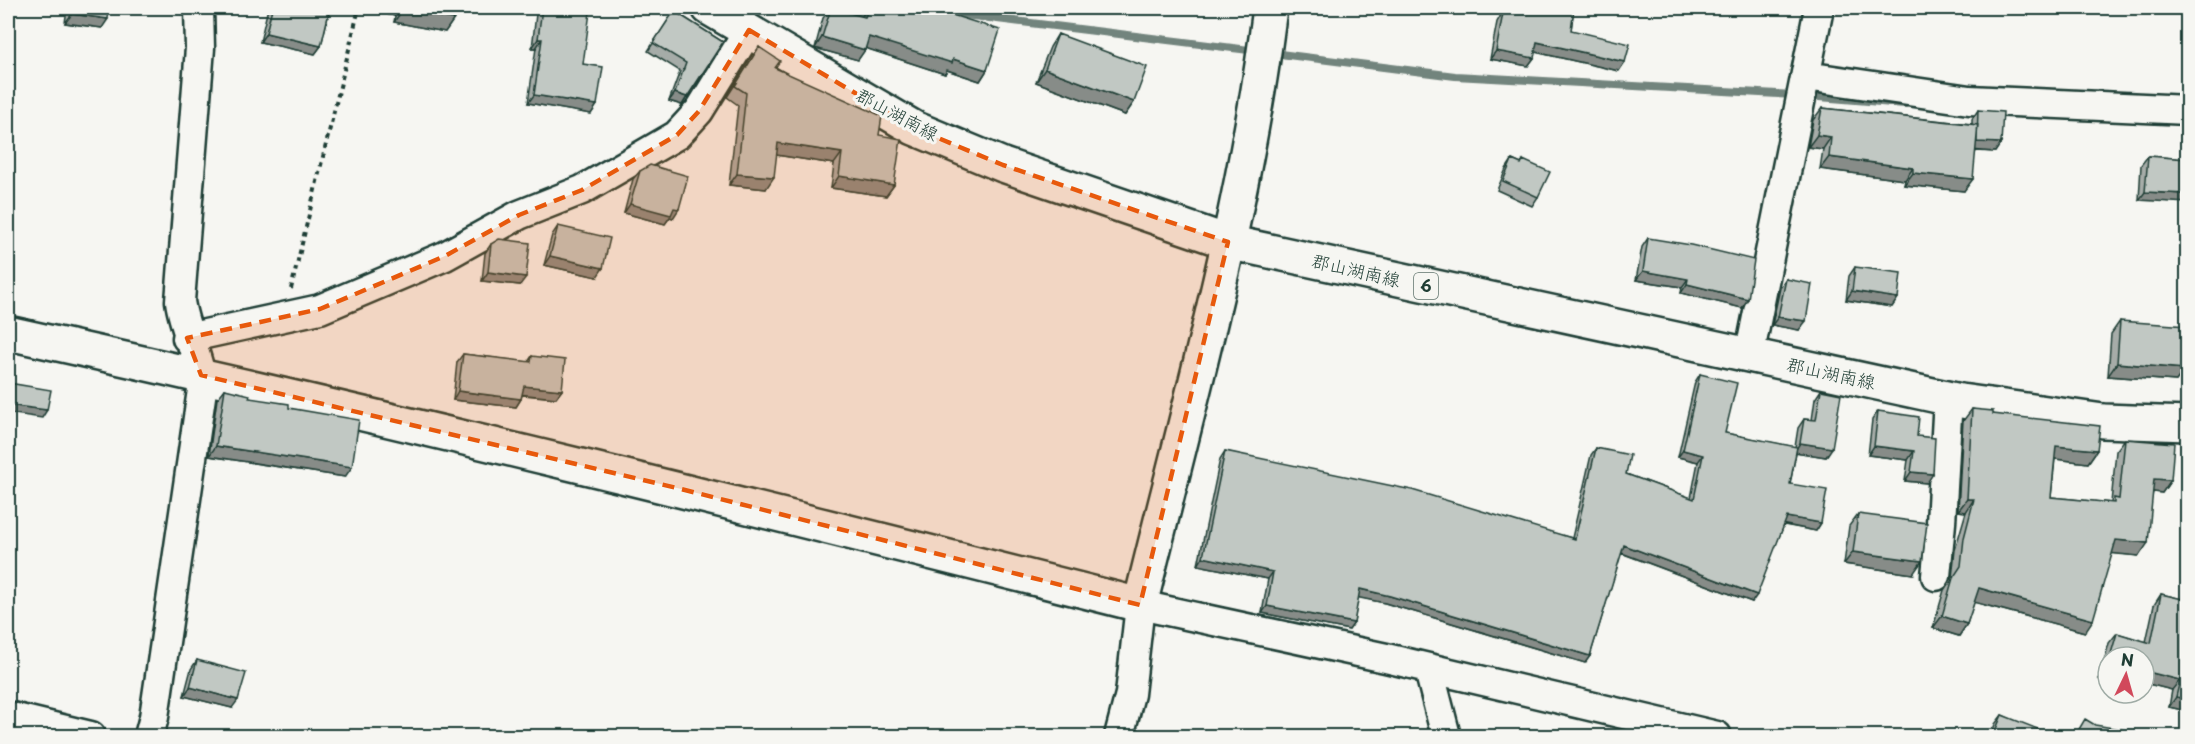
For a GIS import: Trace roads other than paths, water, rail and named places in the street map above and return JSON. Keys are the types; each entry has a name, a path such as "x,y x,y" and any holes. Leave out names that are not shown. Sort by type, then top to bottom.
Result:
{"street":[{"path":"149,736 154,717 202,390 201,375 187,338 182,315 180,282 200,48 199,8"},
{"name":"郡山湖南線","path":"709,8 914,128 1003,165 1228,242 1749,357 1948,398 2103,420 2187,424"},
{"path":"1119,736 1130,694 1140,605 1228,242 1265,47 1270,8"},
{"path":"1749,357 1819,8"},
{"path":"187,338 320,309 445,256 519,215 582,190 677,135 692,120 749,30"},
{"path":"1806,76 1969,100 2187,110"},
{"path":"8,333 201,375 677,488 1140,605 1717,736"},
{"path":"1936,576 1948,398"},
{"path":"1429,670 1446,736"},
{"path":"8,716 91,736"}],"waterway":[{"path":"748,8 753,8"},
{"path":"941,12 1257,51"},
{"path":"1272,53 1455,76 1795,95"},
{"path":"1807,96 1905,104"}]}
